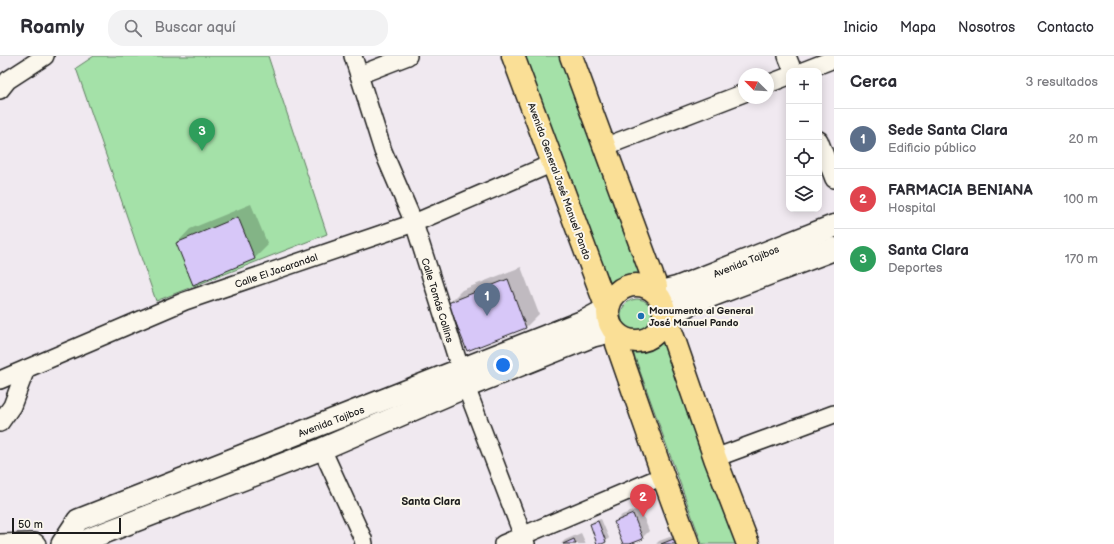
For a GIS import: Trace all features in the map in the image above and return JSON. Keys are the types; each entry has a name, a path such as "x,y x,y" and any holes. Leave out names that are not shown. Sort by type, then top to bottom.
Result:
{"main road":[{"name":"Avenida General José Manuel Pando","path":"514,56 608,307"},
{"path":"571,56 656,286 656,293"},
{"name":"Avenida Tajibos","path":"656,293 677,288 834,226"},
{"name":"Avenida Tajibos","path":"664,319 688,304 834,249"},
{"path":"632,284 645,286 656,293 663,305 664,319 660,328 655,334 648,339 631,341 623,338 615,332 610,324 608,307 617,291 632,284"},
{"path":"664,319 670,328 715,458 748,544"},
{"path":"615,332 617,344 688,544"}],"street":[{"path":"0,90 8,80 45,56"},
{"name":"Calle Tomás Collins","path":"353,56 383,151 414,223 463,379 524,540"},
{"path":"360,75 408,56"},
{"path":"788,56 792,68"},
{"path":"811,68 834,59"},
{"path":"774,82 786,77"},
{"path":"604,147 738,95"},
{"path":"822,148 834,179"},
{"name":"Calle El Jacarandal","path":"0,380 185,301 414,223 553,163"},
{"name":"Avenida Tajibos","path":"81,544 92,538 322,449 586,320 608,307"},
{"name":"Avenida Tajibos","path":"62,544 78,520 463,379 593,336 615,332"},
{"path":"0,423 12,406 26,369"},
{"path":"715,458 834,414"},
{"path":"322,449 364,544"},
{"path":"503,544 524,540 663,476"},
{"path":"0,543 35,542 37,544"}],"green space":[{"path":"94,56 268,56 327,234 156,301 76,68"},
{"path":"524,56 559,56 640,276 623,277 608,287"},
{"path":"634,299 640,299 649,303 653,315 649,327 640,331 634,331 625,327 621,318 621,312 625,303"},
{"path":"663,337 737,544 702,544 632,349 642,351 657,344"}],"building":[{"path":"238,217 255,259 193,285 176,243"},
{"path":"508,279 526,328 467,351 448,303"},
{"path":"633,514 643,539 630,544 623,544 614,522"},
{"path":"598,521 606,542 602,544 597,544 590,524"},
{"path":"676,538 678,544 661,544"},
{"path":"574,539 576,544 563,544"}],"place":[{"name":"Santa Clara","path":"202,151"},
{"name":"Sede Santa Clara","path":"487,316"},
{"name":"Monumento al General José Manuel Pando","path":"641,316"},
{"name":"FARMACIA BENIANA","path":"643,517"}],"district":[{"name":"Santa Clara","path":"431,501"}]}
